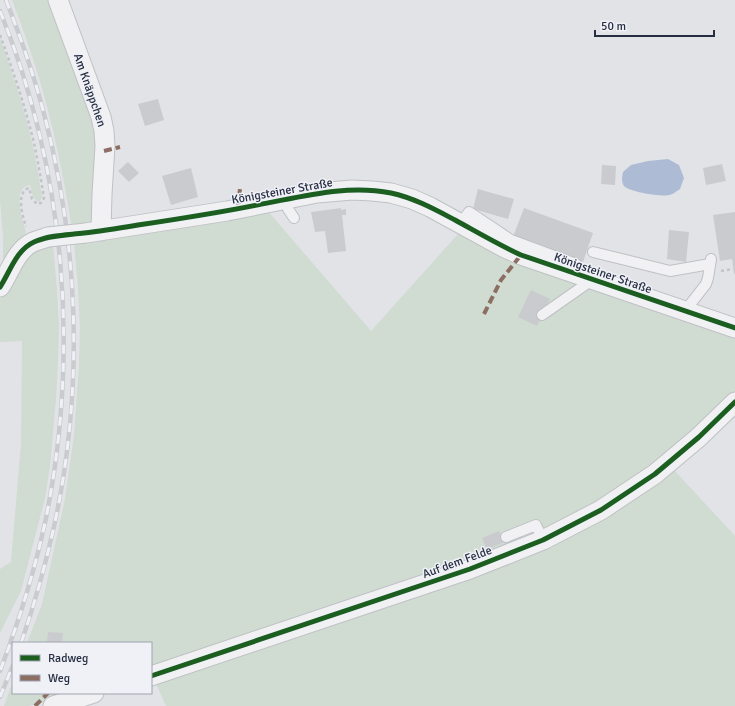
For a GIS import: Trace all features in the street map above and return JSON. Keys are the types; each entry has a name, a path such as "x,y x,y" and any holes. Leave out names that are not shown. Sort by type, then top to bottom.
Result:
{"street":[{"name":"Am Knäppchen","path":"58,0 101,117 104,131 105,146 102,194 94,232"},
{"name":"Königsteiner Straße","path":"40,240 287,200 317,193 352,190 391,193 412,199 430,207 522,256 735,328"},
{"path":"0,287 21,252 26,247 40,240"},
{"name":"Auf dem Felde","path":"152,676 470,568 543,540 601,510 655,474 699,437 735,402"},
{"path":"53,706 91,694"}],"lane":[{"path":"287,200 288,209 294,218"},
{"path":"460,223 469,212 511,240 576,264"},
{"path":"486,223 513,232"},
{"path":"593,252 670,272 711,261 706,284 685,311"},
{"path":"542,315 592,280"},
{"path":"506,537 536,525 543,540"}],"path":[{"path":"0,35 12,68 34,143 44,198 41,203 37,204 32,199 29,188 26,188 22,192 21,198 25,223 40,240"}],"shaded area":[{"path":"12,0 53,0 99,118 96,220 91,224 72,229 54,134 33,58"},
{"path":"0,38 18,90 29,129 42,197 38,202 33,197 30,185 24,187 21,192 21,213 26,232 3,268 3,236 0,200"},
{"path":"266,209 371,331 459,233 542,272 735,337 735,396 650,474 533,539 152,670 152,642 27,642 42,604 65,499 74,435 80,327 74,242"},
{"path":"53,244 59,326 56,399 50,466 45,498 21,591 0,633 0,569 11,562 21,444 22,341 0,342 0,299 27,252"},
{"path":"673,469 735,536 735,706 166,706 154,679 410,593"},
{"path":"12,684 12,694 72,694 28,706 4,706"}],"water":[{"path":"668,159 679,165 684,178 680,189 674,193 670,195 654,195 633,191 625,187 623,184 623,172 631,165 648,161"}],"building":[{"path":"158,99 164,120 145,126 138,104"},
{"path":"128,162 139,173 129,182 118,171"},
{"path":"722,164 726,181 706,185 703,168"},
{"path":"602,165 616,166 615,185 601,184"},
{"path":"191,168 198,197 171,205 162,176"},
{"path":"478,189 514,199 508,219 473,209"},
{"path":"341,208 341,210 346,209 346,215 342,215 346,251 328,253 325,231 315,232 311,212"},
{"path":"524,208 593,233 583,262 513,237"},
{"path":"735,212 734,274 732,259 720,261 713,215"},
{"path":"669,230 689,232 686,262 667,259"},
{"path":"531,290 550,299 537,326 518,317"},
{"path":"499,531 504,542 487,549 482,538"},
{"path":"48,632 63,633 62,642 47,642"}],"railway":[{"path":"6,0 35,82 55,161 64,212 70,263 73,315 73,367 70,419 64,471 48,553 36,598 21,642"},
{"path":"0,11 22,72 39,134 52,197 60,261 64,326 62,390 56,454 46,518 26,595 0,671"},
{"path":"0,697 12,667"}],"marked path":[{"path":"104,151 120,147"},
{"path":"238,209 240,188"},
{"path":"484,314 501,280 521,255"},
{"path":"35,706 47,694"}],"cycle path":[{"path":"0,287 22,250 34,242 46,238 198,216 307,195 357,190 391,193 408,198 424,204 521,255 735,328"},
{"path":"152,676 470,569 543,540 601,510 655,474 699,437 735,402"}]}
